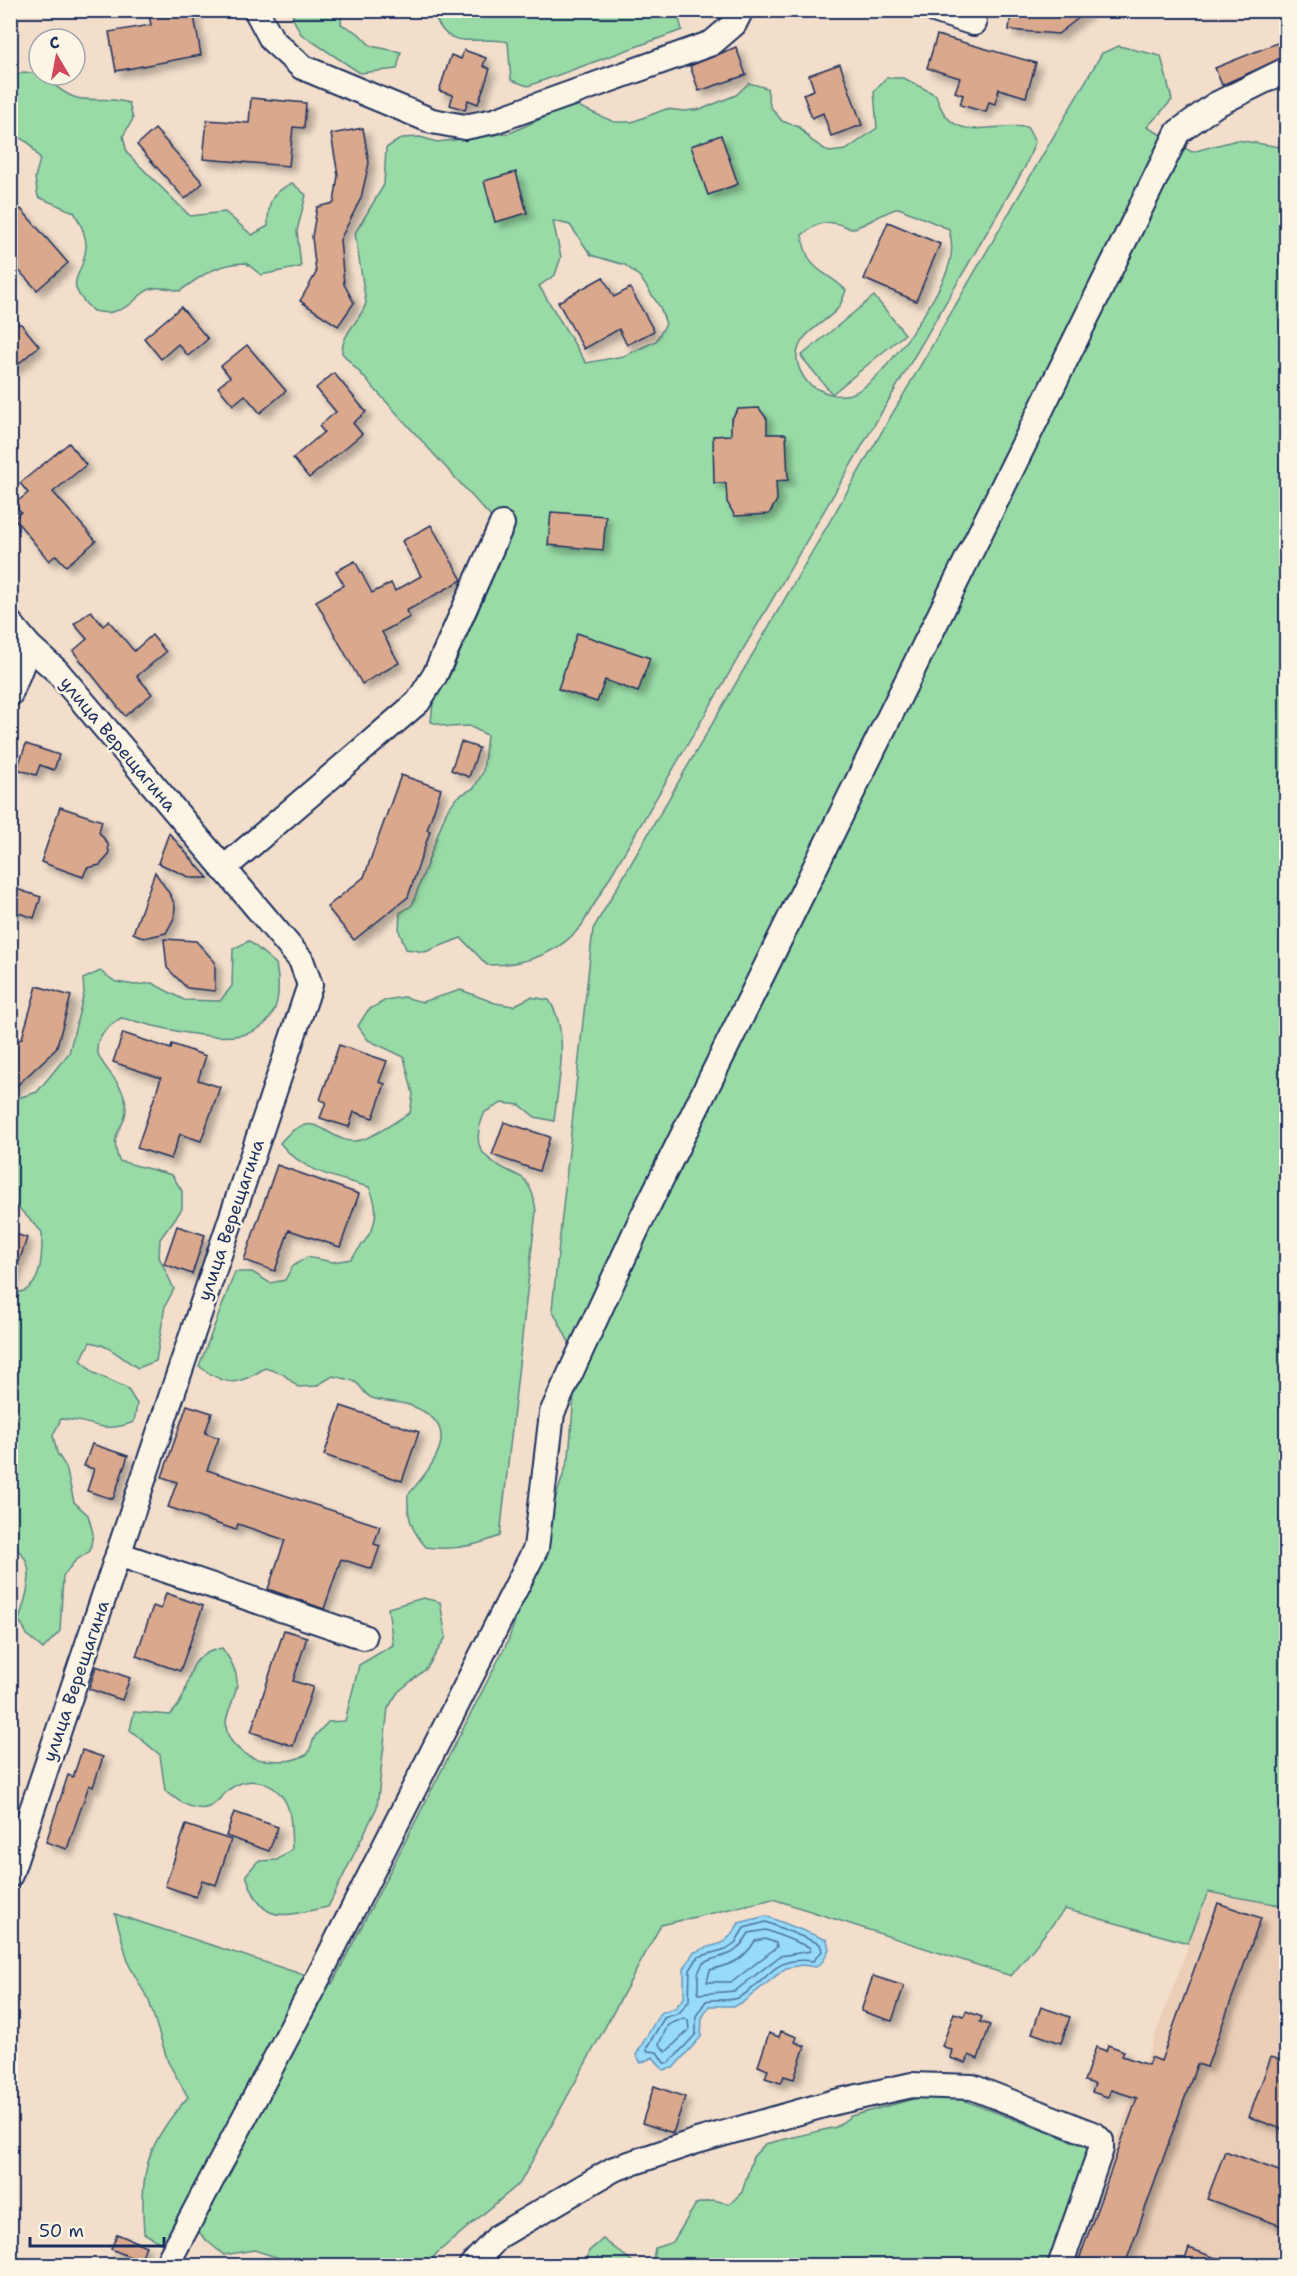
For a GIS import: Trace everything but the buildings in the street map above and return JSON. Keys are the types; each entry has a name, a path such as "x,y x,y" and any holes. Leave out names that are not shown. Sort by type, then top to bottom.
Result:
{"street":[{"path":"256,10 272,40 302,67 432,121 465,127 494,121 712,43 734,24 741,10"},
{"path":"934,10 974,23"},
{"path":"166,2265 317,1980 536,1548 552,1413 640,1222 1178,132 1215,105 1287,70"},
{"path":"223,869 418,702 435,675 502,524"},
{"name":"улица Верещагина","path":"10,623 29,646 57,671 301,960 309,985 10,1875"},
{"path":"10,694 29,646"},
{"path":"118,1554 364,1637"},
{"path":"471,2265 499,2236 614,2169 708,2138 831,2103 912,2085 972,2087 1095,2135 1101,2140 1101,2149 1060,2265"}],"shaded area":[{"path":"1208,1892 1286,1906 1286,2265 1071,2266"}],"green space":[{"path":"297,11 342,11 341,24 358,33 371,46 401,52 397,69 360,73 301,34 292,17"},
{"path":"433,11 677,11 682,30 528,86 511,80 508,42 454,38 439,25"},
{"path":"1119,46 1161,56 1172,100 1147,127 1192,152 1237,140 1286,148 1286,1906 1208,1892 1188,1943 1065,1909 1011,1976 773,1899 661,1925 520,2183 437,2253 426,2266 289,2265 289,2261 254,2250 224,2255 207,2241 182,2214 162,2244 144,2233 145,2176 149,2160 163,2130 188,2097 168,2062 149,2001 129,1965 115,1914 332,1984 508,1641 569,1457 577,1358 552,1309 593,929 1102,53"},
{"path":"27,72 27,87 57,87 77,98 129,103 133,119 123,136 127,153 190,216 225,212 252,235 268,226 272,200 279,191 292,183 306,195 297,231 301,267 261,275 246,263 227,265 203,275 180,291 155,288 147,290 123,309 107,313 93,311 83,301 76,286 86,248 81,224 74,212 38,197 35,178 40,159 29,143 11,133 11,77"},
{"path":"886,78 904,78 936,95 943,111 951,121 961,127 972,129 1027,127 1035,142 1025,167 582,925 573,935 551,951 527,960 501,965 487,965 461,938 425,952 406,949 399,931 400,913 412,905 446,812 457,797 474,788 483,772 487,735 469,726 449,727 431,722 433,703 452,671 510,538 342,353 345,339 366,303 355,233 384,185 386,148 402,138 420,137 437,142 510,133 560,110 578,106 614,122 632,122 666,109 685,111 702,109 736,95 749,83 767,88 770,106 782,121 799,127 812,141 829,152 846,150 877,128 874,91","holes":["899,208 949,229 951,256 944,279 909,337 879,374 864,387 851,394 826,393 812,386 803,376 797,354 799,346 808,333 839,307 846,290 812,263 802,235 814,226 826,223 851,229","553,221 570,225 591,255 625,265 640,277 660,307 666,324 656,341 624,356 586,363 539,286 555,275 561,257"]},
{"path":"874,296 905,334 832,394 801,356"},
{"path":"249,941 276,964 278,998 269,1020 252,1032 228,1036 202,1035 121,1018 105,1031 98,1042 98,1053 124,1095 125,1116 115,1142 119,1161 172,1175 182,1191 182,1209 160,1239 159,1257 174,1289 165,1306 156,1361 138,1368 109,1349 90,1342 81,1360 94,1373 127,1388 137,1404 134,1422 122,1426 104,1427 61,1419 53,1435 57,1453 66,1467 74,1502 88,1515 93,1533 90,1551 75,1561 63,1576 60,1631 43,1649 28,1636 19,1620 27,1590 29,1569 20,1552 11,1546 11,1293 22,1292 35,1280 41,1262 42,1232 11,1200 11,1100 37,1092 69,1053 84,993 83,979 100,971 116,982 135,985 152,983 184,1000 220,1001 232,986 233,949"},
{"path":"461,990 495,1003 513,1006 531,997 549,1000 560,1027 561,1058 554,1121 535,1117 520,1105 502,1103 485,1112 478,1132 480,1148 484,1154 490,1160 525,1180 534,1199 536,1211 500,1536 464,1547 436,1548 426,1547 421,1541 413,1529 408,1510 408,1495 427,1471 440,1446 441,1434 437,1423 427,1413 409,1405 372,1398 355,1382 333,1376 316,1386 298,1387 283,1374 265,1368 247,1378 232,1382 217,1378 199,1366 235,1272 252,1272 270,1283 285,1280 292,1267 307,1257 333,1262 351,1259 373,1226 376,1208 369,1187 332,1177 309,1167 289,1153 280,1143 303,1125 322,1128 350,1141 361,1140 410,1113 413,1094 404,1057 368,1040 358,1026 368,1010 386,1000 404,997 422,1002"},
{"path":"423,1598 440,1602 446,1637 427,1668 398,1692 388,1708 377,1807 328,1907 286,1915 267,1910 253,1892 246,1875 258,1861 277,1860 292,1849 289,1811 280,1794 266,1784 249,1782 231,1788 208,1807 188,1806 165,1791 160,1755 130,1730 134,1712 170,1715 184,1694 193,1666 208,1653 222,1648 234,1667 237,1681 226,1725 231,1740 242,1752 256,1759 286,1761 302,1757 308,1754 315,1736 328,1722 345,1721 359,1665 393,1645 388,1608"},
{"path":"921,2097 958,2098 1087,2147 1090,2165 1078,2181 1048,2265 585,2266 589,2251 603,2239 633,2262 652,2265 655,2248 673,2242 696,2204 713,2200 730,2204 742,2192 753,2157 765,2144 836,2127 851,2116"}],"water":[{"path":"766,1916 827,1940 829,1949 823,1961 816,1967 802,1965 786,1968 743,2002 734,2006 709,2006 702,2018 701,2037 673,2068 663,2070 653,2057 641,2063 636,2055 660,2013 675,2008 684,1998 684,1969 693,1953 724,1942 739,1923"}]}
